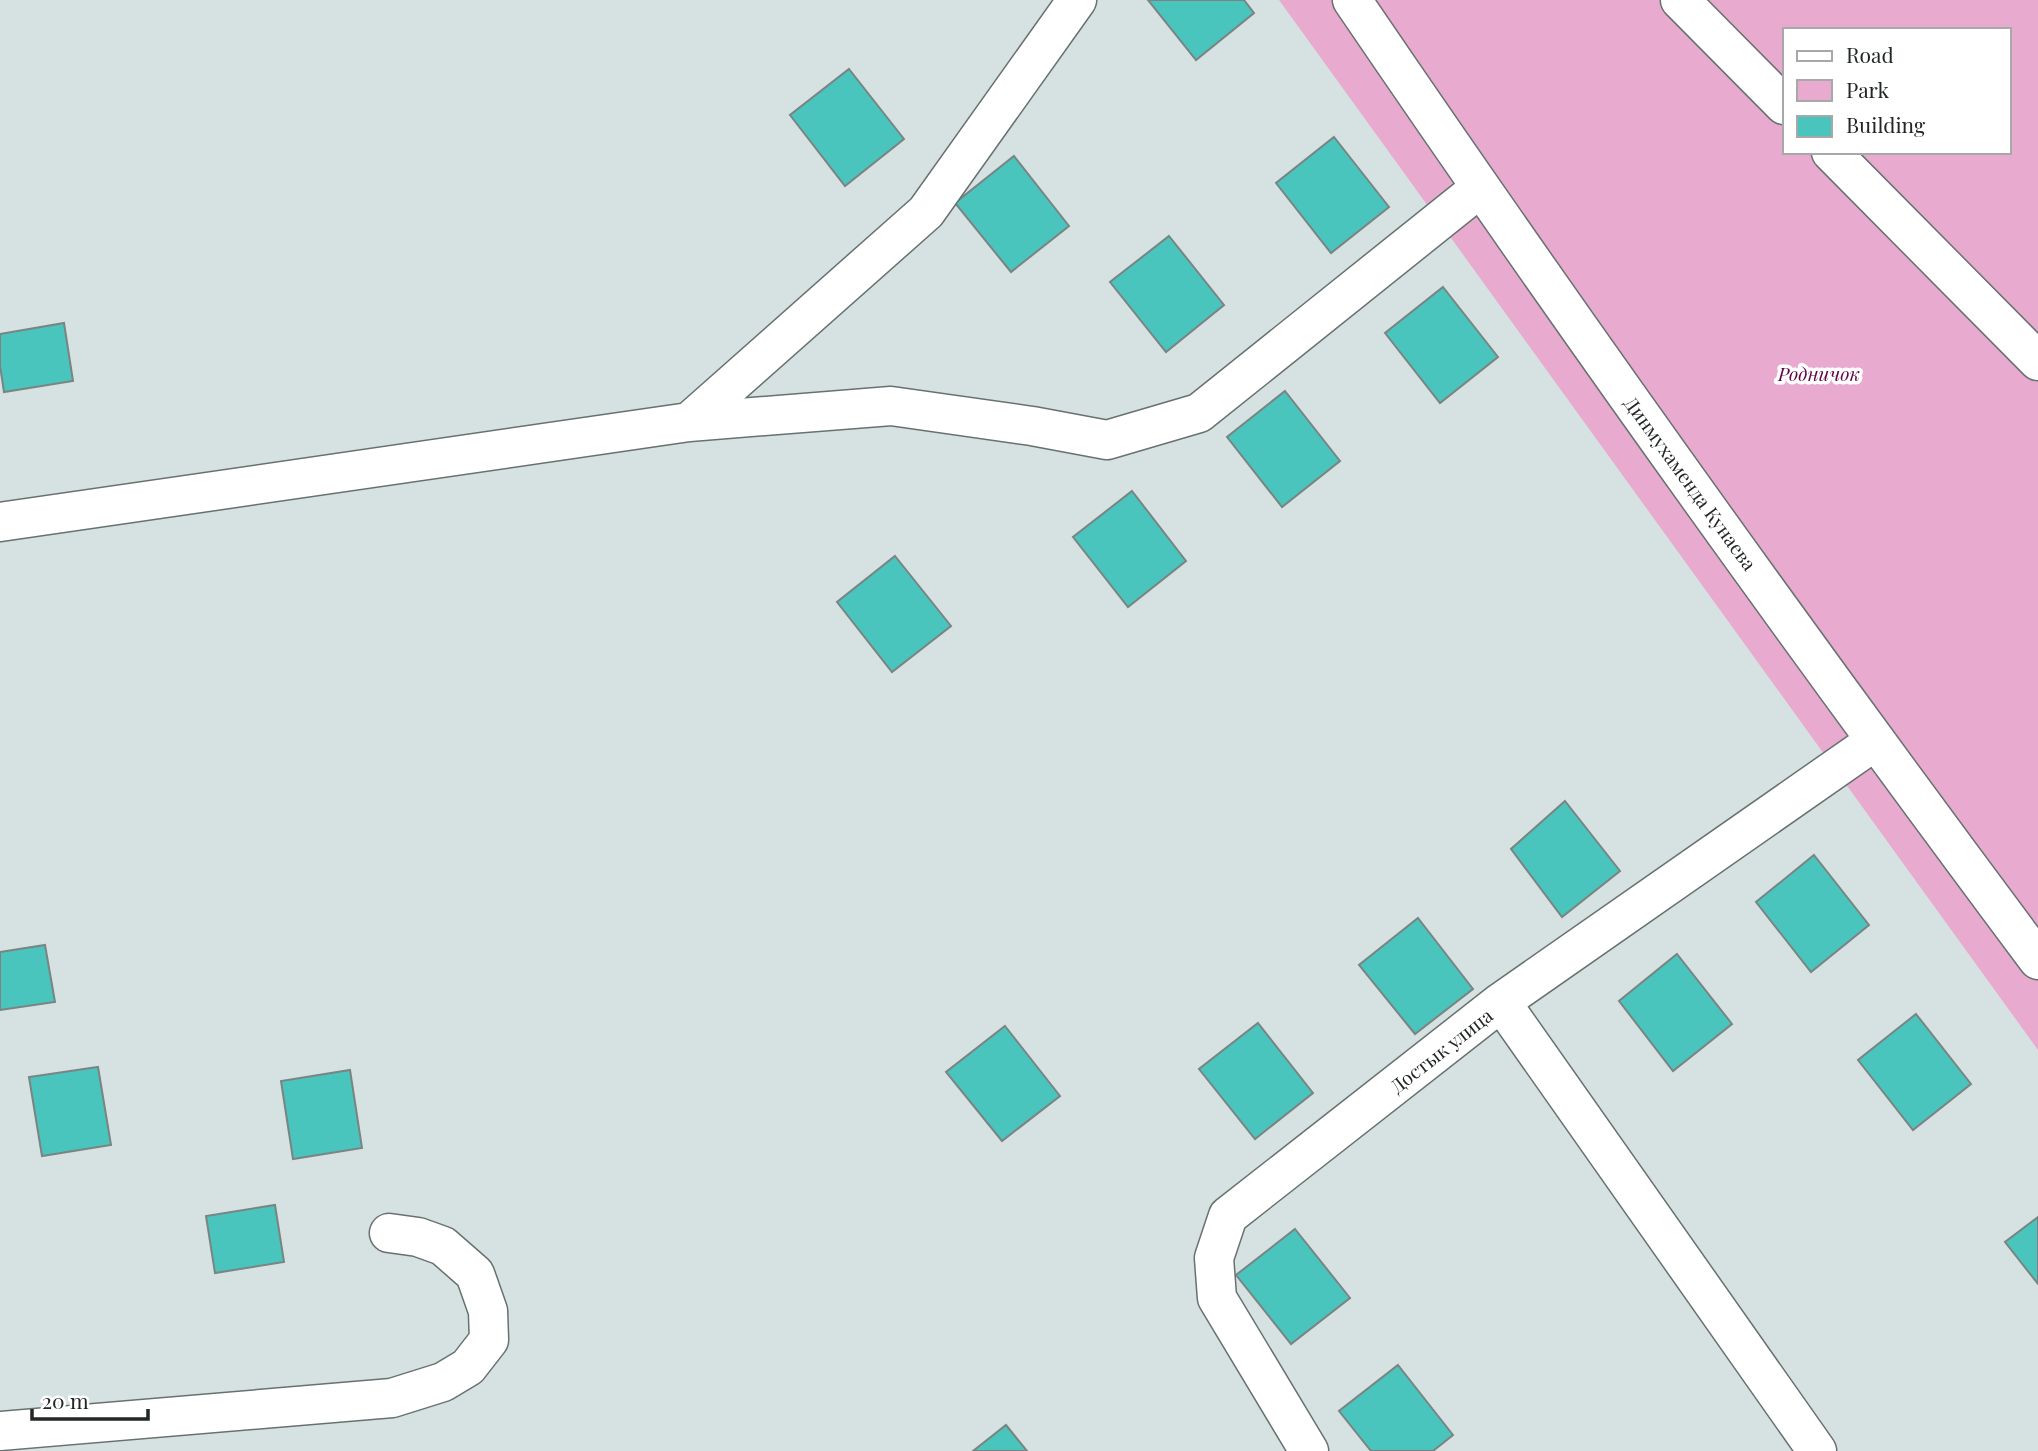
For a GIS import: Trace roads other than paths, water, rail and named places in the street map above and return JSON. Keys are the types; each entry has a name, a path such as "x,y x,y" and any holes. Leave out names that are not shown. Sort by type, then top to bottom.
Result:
{"street":[{"path":"689,422 926,212 1076,0"},
{"name":"Динмухаменда Кунаева","path":"1352,0 1480,188 1875,741 2038,960"},
{"path":"1680,0 1783,104"},
{"path":"1833,154 2038,361"},
{"path":"0,522 689,422 891,406 1032,426 1107,440 1199,413 1480,188"},
{"name":"Достык улица","path":"1310,1451 1217,1298 1214,1258 1228,1216 1501,1002 1875,741"},
{"path":"1501,1002 1816,1451"},
{"path":"0,1431 391,1398 443,1382 468,1367 488,1340 488,1311 475,1274 443,1246 418,1237 389,1233"}],"park label":[{"name":"Родничок","path":"1819,373"}]}
